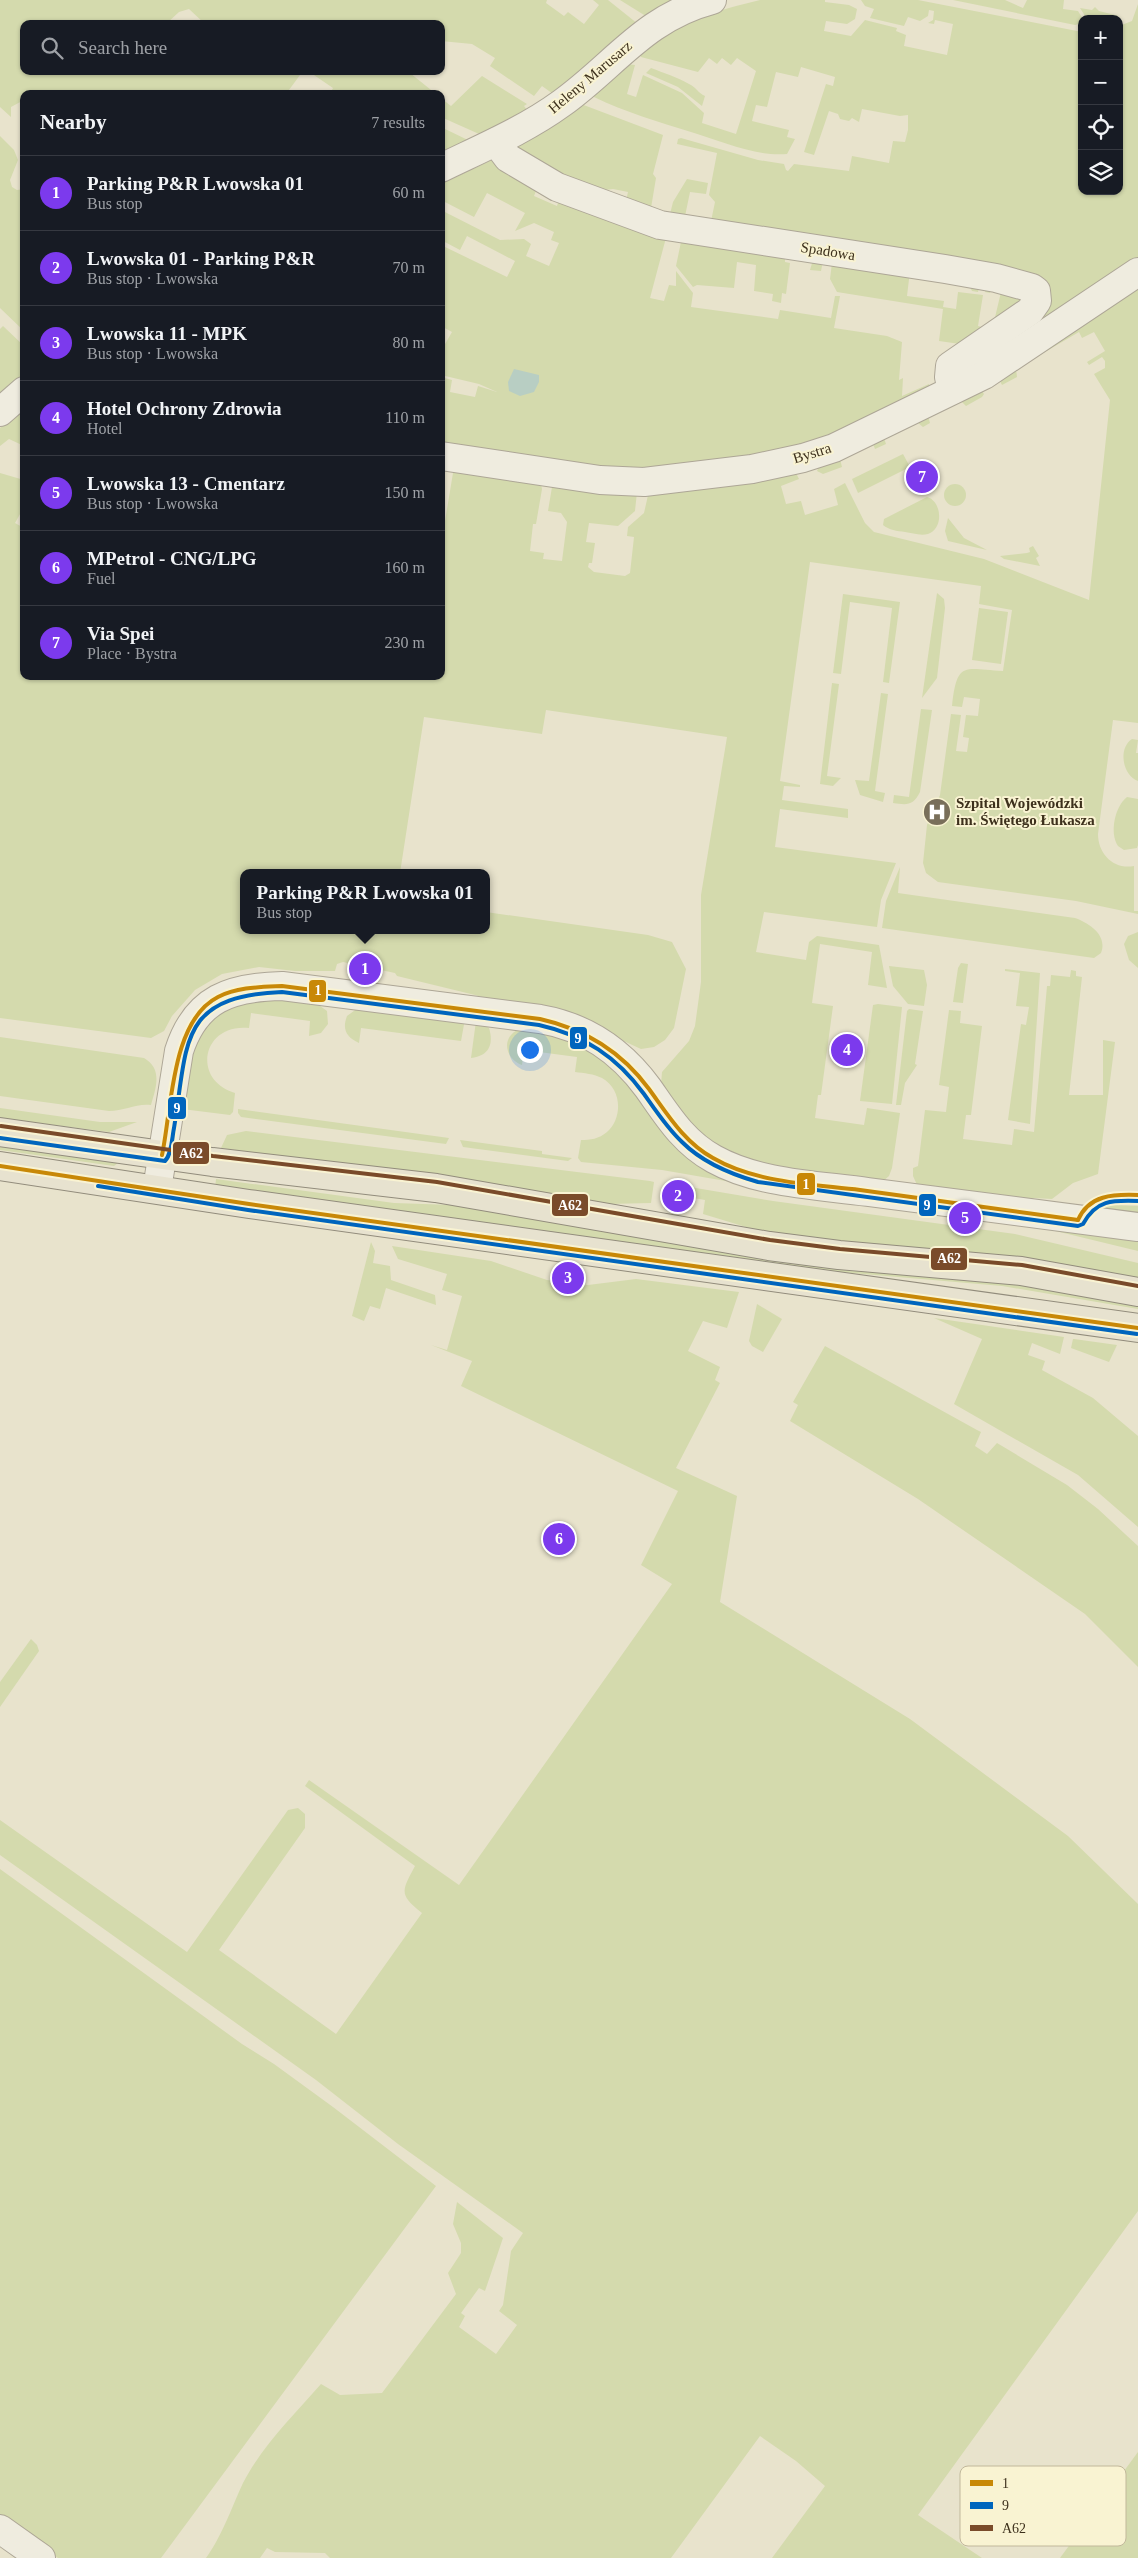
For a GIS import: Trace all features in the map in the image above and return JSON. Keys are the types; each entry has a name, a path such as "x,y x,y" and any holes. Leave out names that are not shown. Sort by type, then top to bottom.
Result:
{"main road":[{"path":"0,1132 162,1155 436,1188 769,1246 839,1255 1021,1271 1138,1292"},
{"path":"0,1166 249,1204 1138,1328"}],"street":[{"name":"Heleny Marusarz","path":"445,166 496,142 546,115 565,101 622,50 656,24 712,0"},
{"name":"Spadowa","path":"496,142 508,158 557,187 660,225 928,266 996,278 1032,288 1036,291 1037,301 1030,311 950,366 949,377 952,390"},
{"name":"Bystra","path":"445,457 600,480 644,482 752,469 826,450 984,375 1029,347 1087,304 1138,272"},
{"path":"0,412 20,394"},
{"path":"156,1189 179,1051 186,1031 210,1002 224,995 260,986 282,986 540,1019 576,1028 605,1044 624,1059 676,1129 693,1145 714,1159 739,1170 802,1183 1138,1227"},
{"path":"0,2528 33,2556"}],"green space":[{"path":"0,0 547,0 546,3 564,16 568,12 584,24 599,5 593,0 608,0 638,24 556,96 542,86 534,96 490,66 495,58 472,44 445,41 445,20 201,20 189,9 179,12 170,20 20,20 20,75 300,75 289,90 20,90 20,102 11,107 11,117 0,107"},
{"path":"620,0 687,0 649,18"},
{"path":"760,0 825,0 825,2 849,5 857,9 855,19 847,24 826,21 824,31 851,36 865,20 897,28 896,31 906,35 904,46 947,55 953,24 935,20 934,24 928,23 933,20 934,11 929,10 928,16 920,21 908,17 904,26 870,18 874,9 865,6 861,0 918,0 1078,31 1078,195 1123,195 1123,24 1132,21 1138,4 1138,264 1094,288 1040,328 1002,353 959,375 957,371 960,362 1017,326 1036,310 1042,302 1039,289 1024,281 999,276 648,217 602,201 611,197 626,201 628,192 613,189 597,191 594,197 560,185 514,159 514,149 549,128 581,104 663,135 653,174 656,178 650,214 669,218 673,202 687,179 708,183 706,194 690,192 684,221 710,226 715,202 709,195 717,153 677,144 678,139 681,138 758,160 784,164 788,171 794,164 849,171 852,156 889,163 893,141 905,142 908,130 908,115 900,116 862,109 859,122 852,118 849,121 840,119 838,114 829,111 814,155 804,152 826,84 833,86 835,77 801,67 798,77 776,72 767,107 756,105 752,121 789,130 787,137 795,139 787,154 751,151 642,116 594,97 597,88 612,74 626,64 635,65 627,94 636,97 643,75 682,93 704,113 702,123 736,134 756,71 737,58 731,65 722,58 717,64 709,58 698,72 641,57 639,52 681,25 728,8"},
{"path":"953,0 1005,0 1023,8 1027,0 1064,0 1063,9 1078,11 1080,15 1078,15 1078,24"},
{"path":"1095,7 1099,11 1115,15 1084,15 1080,8 1092,10"},
{"path":"651,68 680,79 693,87 705,96 702,106 678,87 646,73"},
{"path":"314,75 412,75 431,90 332,90 333,88"},
{"path":"482,76 527,104 524,106 528,111 488,138 445,119 445,101 451,106"},
{"path":"445,129 474,143 445,159"},
{"path":"0,136 14,150 18,160 10,180 12,187 20,190 20,327 0,308"},
{"path":"496,158 542,194 536,191 534,196 557,206 561,193 667,234 650,298 664,301 669,285 676,286 676,271 693,293 691,307 778,319 780,310 831,318 835,296 840,296 834,328 887,336 902,342 899,380 903,378 902,396 929,384 929,387 840,433 789,451 638,472 445,445 445,378 452,380 450,392 475,397 478,386 497,392 479,384 445,376 445,344 452,332 445,328 445,247 507,277 515,261 467,236 460,250 445,242 445,212 500,240 524,239 531,244 526,256 549,266 559,243 551,240 554,232 534,223 515,231 525,213 487,193 474,217 445,202 445,182"},
{"path":"682,237 785,256 785,262 790,263 786,294 782,293 781,303 772,301 773,294 754,291 756,265 737,262 734,288 697,285 693,287 676,266"},
{"path":"815,253 1013,285 1028,291 1033,299 1028,308 992,330 1001,292 991,290 990,293 985,292 987,284 980,283 978,292 972,291 967,281 910,271 907,296 944,301 943,307 956,309 958,292 983,295 978,326 985,328 984,334 964,349 946,353 960,344 939,341 943,309 837,292 830,279 832,263 823,261 821,271 810,270"},
{"path":"1138,279 1138,723 1113,720 1098,834 1101,848 1108,859 1120,866 1134,866 1134,911 1138,911 1138,914 1076,901 938,882 926,873 923,863 927,825 940,795 951,714 961,715 956,751 967,752 969,738 963,737 966,715 978,716 980,699 964,697 962,707 952,706 957,681 960,674 971,669 1003,671 1012,610 979,604 981,586 810,562 780,781 800,785 800,787 784,786 782,800 848,809 848,818 780,809 775,847 896,863 881,900 877,927 764,912 756,952 806,960 809,942 817,936 879,945 887,988 868,985 872,952 820,944 812,1003 833,1006 821,1095 818,1095 815,1118 864,1125 867,1108 900,1113 892,1168 889,1176 882,1182 763,1164 723,1151 688,1125 661,1085 662,1072 689,1041 695,1026 701,982 701,895 727,737 546,710 542,734 424,717 401,869 240,869 240,934 490,934 490,913 648,935 672,942 686,969 674,1028 665,1040 654,1047 641,1049 615,1037 475,995 397,976 395,973 343,962 337,964 335,971 295,971 259,967 222,974 195,990 172,1016 164,1031 151,1038 0,1018 0,473 20,479 20,514 15,523 20,526 20,680 445,680 445,521 454,467 540,480 542,489 536,524 533,524 530,551 544,553 543,559 562,561 567,522 561,513 548,511 552,487 637,492 635,511 618,526 589,523 586,542 595,543 592,563 589,563 588,567 594,572 625,576 630,573 634,537 627,536 628,527 644,513 649,491 796,473 799,479 781,486 786,504 801,501 805,515 838,505 834,489 845,483 865,523 874,532 984,559 1089,600 1110,400 1094,374 1105,368 1105,361 1102,357 1089,365 1087,362 1105,351 1094,332 1082,338 1079,332 1016,369 1017,377 1002,385 999,379"},
{"path":"3,326 20,342 20,382 0,399 0,329"},
{"path":"981,390 984,394 982,397 966,406 960,400 928,416 930,423 923,427 917,422 884,438 886,444 875,449 873,444 840,459 842,467 823,474 817,471 820,464"},
{"path":"20,410 20,444 9,439 0,446 0,428"},
{"path":"903,454 910,467 858,493 852,479"},
{"path":"955,484 963,487 966,495 963,503 955,506 947,503 944,495 947,487"},
{"path":"927,497 936,504 938,509 939,521 933,531 928,534 919,535 893,530 883,525 884,519"},
{"path":"948,518 964,538 987,550 948,541 945,531"},
{"path":"1033,546 1039,556 1036,558 1040,566 1004,559 1000,556 1027,553 1030,552 1029,548"},
{"path":"937,593 944,599 945,608 937,678 922,698"},
{"path":"843,594 900,602 889,683 883,682 892,608 850,602 841,674 833,673"},
{"path":"979,608 1008,612 1001,664 972,660"},
{"path":"832,683 839,684 827,776 841,778 833,786 820,784"},
{"path":"881,693 888,694 875,791 885,793 883,802 860,795 855,780 869,781"},
{"path":"921,709 932,710 920,792 915,800 909,804 893,803 894,795 909,797"},
{"path":"1132,739 1138,740 1136,753 1138,753 1138,781 1128,773 1124,761 1125,749"},
{"path":"1127,797 1138,799 1138,845 1137,848 1124,850 1115,841 1114,827 1119,807"},
{"path":"900,867 898,893 1075,918 1086,923 1100,935 1102,941 1101,953 1094,958 882,928 886,901"},
{"path":"1138,932 1138,968 1129,960 1124,944 1128,936"},
{"path":"961,963 968,964 963,1003 953,1002 958,968"},
{"path":"889,966 924,970 927,985 924,1006 908,1004 893,986"},
{"path":"1005,969 1040,973 1030,1124 1008,1120 1021,1024 1026,1025 1029,1007 1016,1006 1020,973 1005,971"},
{"path":"1071,970 1076,971 1076,976 1082,977 1069,1095 1103,1095 1103,1040 1115,1042 1098,1174 1073,1183 1052,1199 1034,1198 1027,1203 918,1187 913,1176 913,1168 918,1166 925,1110 946,1112 949,1087 939,1085 949,1010 961,1011 960,1023 982,1026 971,1115 966,1115 963,1139 1012,1145 1014,1129 1034,1132 1047,986 1050,986 1051,975 1070,977"},
{"path":"263,997 316,1003 327,1011 328,1024 321,1033 309,1036 310,1021 251,1013 249,1028 233,1029 221,1034 212,1043 208,1054 208,1065 212,1077 221,1086 235,1093 233,1112 230,1115 182,1109 186,1065 203,1026 227,1006"},
{"path":"873,1005 902,1007 892,1104 860,1101"},
{"path":"358,1008 465,1019 461,1041 361,1028 359,1043 348,1035 345,1029 347,1016"},
{"path":"909,1009 923,1011 915,1064 917,1065 905,1083 901,1105 896,1105 907,1011"},
{"path":"476,1021 489,1028 491,1039 486,1052 471,1058"},
{"path":"520,1029 539,1029 595,1050 743,1184 662,1170 581,1162 578,1158 581,1140 594,1139 601,1136 612,1126 618,1112 617,1096 609,1083 602,1078 575,1072 577,1057 524,1050 522,1065 516,1062 508,1052 507,1047 510,1037"},
{"path":"0,1037 144,1058 150,1062 156,1073 156,1086 151,1105 109,1111 0,1096"},
{"path":"0,1108 100,1122 137,1122 109,1132 0,1118"},
{"path":"238,1109 449,1138 446,1144 241,1117"},
{"path":"246,1131 650,1181 654,1182 651,1203 609,1204 500,1185 221,1148 227,1135"},
{"path":"460,1140 542,1151 542,1154 572,1158 568,1161 463,1147"},
{"path":"0,1141 119,1162 114,1166 0,1150"},
{"path":"216,1179 394,1203 483,1206 988,1279 1138,1303 1138,1309 1002,1286 817,1270 215,1189"},
{"path":"666,1183 773,1201 1015,1234 1138,1263 1138,1280 766,1233 703,1214 705,1200 664,1193"},
{"path":"1112,1205 1138,1206 1138,1217 1097,1209"},
{"path":"1039,1227 1138,1237 1138,1251"},
{"path":"371,1242 375,1251 373,1263 390,1266 391,1280 435,1295 436,1305 386,1288 380,1309 370,1306 364,1321 352,1316"},
{"path":"392,1246 491,1261 547,1280 588,1285 636,1279 739,1292 727,1328 703,1321 688,1351 720,1367 715,1380 720,1383 676,1468 737,1496 720,1602 910,1719 1068,1836 1138,1904 1138,2211 918,2515 960,2543 960,2546 964,2546 982,2558 772,2558 825,2486 796,2461 760,2436 671,2558 330,2558 325,2553 275,2552 267,2548 260,2558 206,2558 222,2531 243,2483 259,2456 321,2384 340,2395 382,2393 456,2294 448,2273 461,2253 461,2243 453,2224 457,2202 503,2238 485,2291 479,2288 461,2313 465,2316 459,2327 496,2354 517,2325 499,2311 503,2305 511,2251 523,2233 398,2144 316,2080 0,1855 0,1820 187,1952 288,1810 298,1808 305,1814 305,1828 219,1950 336,2034 422,1913 409,1901 405,1892 407,1881 415,1866 305,1786 309,1780 459,1885 672,1584 641,1565 678,1491 461,1386 472,1361 431,1345 447,1350 462,1296 442,1290 447,1274 398,1259"},
{"path":"757,1304 782,1319 763,1352 752,1346 749,1341"},
{"path":"934,1318 1064,1337 1060,1354 1032,1343 1028,1355 1045,1361 1042,1370 1093,1398 1138,1436 1138,1527 1078,1475 954,1404 982,1339"},
{"path":"1073,1339 1117,1345 1109,1362 1071,1348"},
{"path":"825,1346 981,1432 975,1446 987,1454 997,1443 1067,1485 1098,1509 1138,1546 1138,1667 1085,1614 918,1499 790,1421 798,1405 793,1402"},
{"path":"31,1639 37,1645 39,1651 0,1707 0,1682"},
{"path":"0,1869 242,2044 274,2064 436,2186 161,2558 58,2558 0,2516"},
{"path":"1138,2452 1138,2558 1060,2558 1069,2546 1126,2546 1126,2468"}],"shaded area":[{"path":"514,369 539,375 539,382 534,392 520,396 509,391 508,382"}],"transit line":[{"name":"1","path":"162,1155 176,1067 182,1045 191,1025 203,1009 218,997 233,991 249,988 282,986 540,1019 572,1029 601,1044 626,1063 638,1075 677,1127 693,1144 713,1158 747,1173 803,1184 1078,1220"},
{"name":"9","path":"0,1138 165,1161 171,1145 182,1071 194,1030 206,1014 223,1003 248,996 282,992 539,1025 571,1035 598,1049 623,1069 671,1131 690,1149 717,1167 758,1182 1078,1226 1083,1224 1093,1210 1106,1203 1138,1201"},
{"name":"A62","path":"1,1126 213,1156 437,1182 770,1240 840,1249 1022,1265 1138,1286"},
{"name":"1","path":"0,1166 249,1204 1138,1328"},
{"name":"9","path":"98,1186 248,1210 1137,1334"},
{"name":"1","path":"1078,1220 1088,1205 1095,1201 1111,1196 1138,1195"}],"place":[{"name":"Via Spei","path":"922,477"},
{"name":"Szpital Wojewódzki im. Świętego Łukasza","path":"937,812"},
{"name":"Parking P&R Lwowska 01","path":"365,969"},
{"name":"Hotel Ochrony Zdrowia","path":"847,1050"},
{"name":"Lwowska 01 - Parking P&R","path":"678,1196"},
{"name":"Lwowska 13 - Cmentarz","path":"965,1218"},
{"name":"Lwowska 11 - MPK","path":"568,1278"},
{"name":"MPetrol - CNG/LPG","path":"559,1539"}]}
